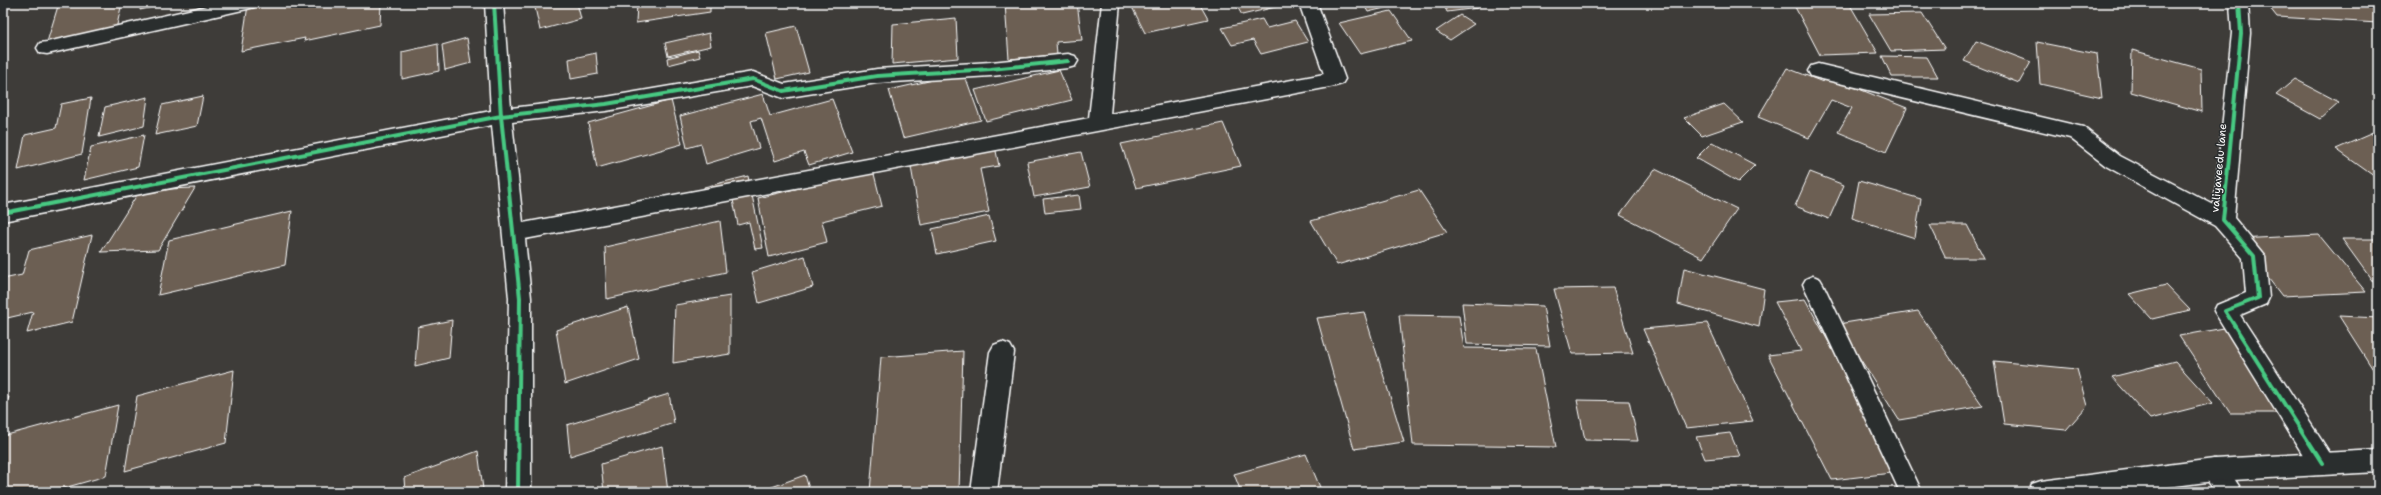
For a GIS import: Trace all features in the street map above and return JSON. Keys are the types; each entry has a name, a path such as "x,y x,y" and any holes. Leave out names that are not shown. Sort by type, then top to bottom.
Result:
{"street":[{"path":"47,48 247,3"},
{"path":"494,3 501,116 512,233 520,298 518,492"},
{"path":"1099,123 1111,3"},
{"path":"512,233 1335,79 1308,3"},
{"name":"valiyaveedu lane","path":"2239,3 2241,33 2223,220 2254,256 2258,298 2225,311 2322,463"},
{"path":"3,213 501,116 606,104 753,79 784,91 877,76 991,69 1068,61"},
{"path":"1818,70 2076,132 2113,161 2223,220"},
{"path":"984,492 1002,352"},
{"path":"2041,492 2214,470 2378,461"},
{"path":"2214,470 2230,492"}],"lane":[{"path":"1813,284 1911,492"}],"building":[{"path":"73,3 122,3 114,38 44,52 58,6"},
{"path":"141,3 170,3 140,10"},
{"path":"261,3 381,3 380,25 304,41 305,38 241,51 248,5"},
{"path":"534,3 577,3 581,19 540,30"},
{"path":"637,3 710,3 710,12 636,23"},
{"path":"1077,3 1082,40 1056,42 1057,55 1009,59 1005,4"},
{"path":"1130,3 1199,3 1208,19 1145,33"},
{"path":"1235,3 1282,3 1284,5 1242,15"},
{"path":"1363,3 1387,3 1389,7 1368,12"},
{"path":"1443,3 1476,3 1478,8 1447,12"},
{"path":"2266,3 2378,3 2378,23 2277,17"},
{"path":"1850,5 1878,53 1820,55 1795,7"},
{"path":"1391,11 1412,41 1360,54 1339,23"},
{"path":"1922,13 1945,49 1891,51 1869,14"},
{"path":"1460,15 1474,24 1450,40 1436,31"},
{"path":"956,18 958,58 892,64 893,24"},
{"path":"1262,19 1267,28 1295,21 1308,42 1261,54 1253,40 1232,45 1222,28"},
{"path":"796,26 809,72 777,79 766,33"},
{"path":"709,33 711,46 668,56 665,43"},
{"path":"467,38 471,63 445,70 442,45"},
{"path":"1976,41 2031,62 2019,83 1964,61"},
{"path":"2037,42 2097,54 2102,98 2040,84"},
{"path":"438,44 439,71 402,79 402,52"},
{"path":"698,50 700,57 668,65 667,58"},
{"path":"2132,50 2201,69 2202,112 2131,92"},
{"path":"596,53 598,74 571,79 569,59"},
{"path":"1882,56 1927,57 1938,77 1892,77"},
{"path":"1787,68 1823,82 1826,76 1907,108 1886,152 1838,132 1852,108 1831,100 1809,138 1758,117"},
{"path":"1059,70 1072,100 986,121 975,90"},
{"path":"964,73 981,120 903,138 889,90"},
{"path":"2295,79 2339,102 2320,119 2276,95"},
{"path":"763,94 770,116 832,99 852,152 809,165 804,152 775,161 761,118 751,121 759,148 706,164 701,144 687,148 680,116"},
{"path":"203,96 197,126 155,135 162,105"},
{"path":"148,97 144,126 99,137 105,107"},
{"path":"91,98 82,154 18,170 25,135 56,128 61,104"},
{"path":"671,100 682,144 597,168 588,123"},
{"path":"1724,104 1743,122 1702,136 1684,118"},
{"path":"1223,123 1241,166 1136,188 1121,144"},
{"path":"2375,132 2378,134 2378,179 2336,149"},
{"path":"144,135 138,167 84,180 91,147"},
{"path":"1712,142 1755,165 1738,182 1696,158"},
{"path":"995,146 999,166 980,169 989,212 921,225 910,161"},
{"path":"1081,152 1090,187 1034,197 1027,162"},
{"path":"1655,169 1737,209 1703,258 1620,215"},
{"path":"873,170 882,206 822,221 827,242 769,257 758,198"},
{"path":"1810,172 1844,185 1829,219 1795,206"},
{"path":"748,176 763,248 755,249 749,222 738,225 731,190 705,196 704,187"},
{"path":"1859,181 1921,199 1915,238 1852,218"},
{"path":"195,188 158,250 101,252 140,190"},
{"path":"1419,190 1447,232 1337,265 1311,221"},
{"path":"1079,195 1081,209 1045,213 1043,199"},
{"path":"292,211 285,265 158,295 169,240"},
{"path":"989,216 996,241 937,254 932,229"},
{"path":"720,221 726,272 607,299 605,247"},
{"path":"1930,225 1967,225 1984,258 1946,258"},
{"path":"92,235 72,322 27,333 33,312 3,319 3,279 22,275 29,250"},
{"path":"2319,235 2366,292 2282,296 2238,239"},
{"path":"2342,239 2378,239 2378,286 2376,286"},
{"path":"805,256 813,287 759,303 752,272"},
{"path":"1684,268 1764,289 1759,327 1678,304"},
{"path":"2166,285 2190,310 2152,319 2129,294"},
{"path":"1613,288 1633,353 1572,354 1554,289"},
{"path":"730,296 730,354 673,363 675,305"},
{"path":"1805,299 1900,472 1832,480 1768,355 1801,351 1775,302"},
{"path":"1462,303 1543,306 1550,346 1467,344"},
{"path":"628,307 639,359 565,384 556,330"},
{"path":"1918,311 1983,406 1899,420 1838,324"},
{"path":"1364,312 1404,442 1354,449 1317,318"},
{"path":"1399,315 1459,316 1464,348 1536,349 1556,447 1413,445"},
{"path":"2339,316 2378,318 2378,371 2374,371"},
{"path":"452,320 449,358 415,366 418,327"},
{"path":"1707,323 1753,421 1686,428 1643,329"},
{"path":"2224,328 2281,413 2230,413 2179,336"},
{"path":"963,351 959,492 870,492 881,357"},
{"path":"1994,361 2077,369 2087,406 2066,430 2004,424"},
{"path":"2175,361 2213,403 2150,419 2112,377"},
{"path":"234,370 226,443 125,471 137,396"},
{"path":"669,394 674,423 570,456 567,425"},
{"path":"9,397 3,413 3,398"},
{"path":"1577,400 1629,401 1638,441 1585,440"},
{"path":"118,405 106,476 50,492 3,492 3,436"},
{"path":"1730,433 1740,456 1705,459 1696,437"},
{"path":"662,446 668,492 604,492 601,464"},
{"path":"478,451 483,489 474,492 405,492 404,478"},
{"path":"1306,454 1322,492 1241,492 1234,474"},
{"path":"805,475 810,492 758,492"}],"cycle path":[{"path":"494,3 501,116 520,298 518,492"},
{"path":"2239,3 2241,33 2223,220 2254,256 2258,298 2225,311 2322,463"},
{"path":"3,213 501,116 606,104 753,79 783,91 877,76 991,69 1068,61"}]}
